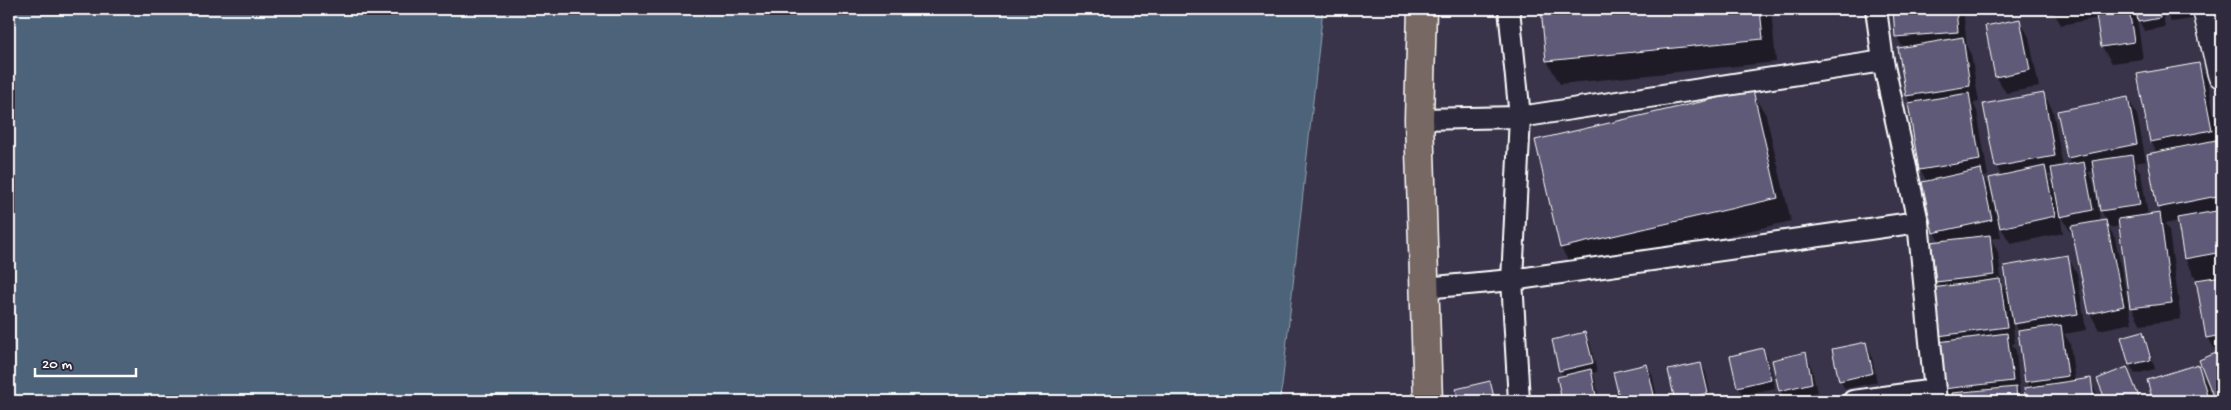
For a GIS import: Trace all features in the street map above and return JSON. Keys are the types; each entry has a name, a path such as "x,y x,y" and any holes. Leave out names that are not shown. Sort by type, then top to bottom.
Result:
{"highway":[{"path":"1422,9 1418,119 1428,401"}],"street":[{"path":"2207,9 2222,74"}],"lane":[{"path":"1509,9 1520,117 1512,280 1519,401"},
{"path":"1854,401 1936,396 1918,222 1883,60 1876,9"},
{"path":"1418,119 1520,117 1883,60"},
{"path":"1424,288 1512,280 1918,222"}],"water":[{"path":"9,9 1323,9 1279,401 9,401"}],"building":[{"path":"1541,9 1760,9 1763,39 1546,61"},
{"path":"1893,9 1956,9 1958,32 1895,37"},
{"path":"2095,9 2129,9 2134,42 2101,47"},
{"path":"2136,9 2159,9 2160,18 2138,22"},
{"path":"2164,9 2195,9 2165,14"},
{"path":"2020,19 2030,70 1995,77 1985,26"},
{"path":"1963,37 1970,86 1906,96 1898,48"},
{"path":"2199,63 2212,130 2150,142 2137,74"},
{"path":"1753,90 1778,198 1560,248 1535,140"},
{"path":"1969,93 1980,160 1919,170 1908,103"},
{"path":"2044,93 2055,156 1995,167 1983,104"},
{"path":"2128,97 2137,144 2067,158 2057,111"},
{"path":"2216,140 2222,173 2222,195 2157,208 2147,154"},
{"path":"2132,155 2140,205 2100,211 2092,161"},
{"path":"2084,162 2093,210 2060,217 2051,168"},
{"path":"2045,166 2055,216 2000,228 1989,178"},
{"path":"1981,169 1992,220 1933,233 1922,182"},
{"path":"2222,210 2222,252 2184,259 2177,218"},
{"path":"2160,213 2172,303 2130,308 2118,219"},
{"path":"2106,220 2124,306 2089,314 2071,226"},
{"path":"1990,235 1994,275 1936,282 1931,242"},
{"path":"2068,255 2078,314 2013,324 2004,266"},
{"path":"2222,276 2222,335 2206,338 2196,280"},
{"path":"2000,279 2007,327 1938,336 1932,288"},
{"path":"2061,325 2068,376 2025,382 2018,331"},
{"path":"2143,331 2151,360 2129,365 2121,337"},
{"path":"1585,332 1593,363 1559,371 1552,340"},
{"path":"2007,333 2013,381 1943,389 1938,342"},
{"path":"1866,342 1873,373 1839,381 1832,349"},
{"path":"1763,348 1771,379 1737,387 1730,356"},
{"path":"2221,351 2222,401 2215,401 2199,360"},
{"path":"1806,352 1812,383 1779,391 1772,360"},
{"path":"1701,363 1708,393 1675,401 1668,370"},
{"path":"1647,364 1654,395 1620,401 1613,372"},
{"path":"2198,364 2209,401 2153,401 2147,380"},
{"path":"2127,367 2139,397 2129,401 2106,401 2097,379"},
{"path":"1591,369 1597,401 1562,401 1557,377"},
{"path":"2091,378 2094,401 2026,401 2024,388"},
{"path":"1490,381 1495,401 1459,401 1456,389"},
{"path":"2016,387 2017,401 1953,401 1952,393"}]}
